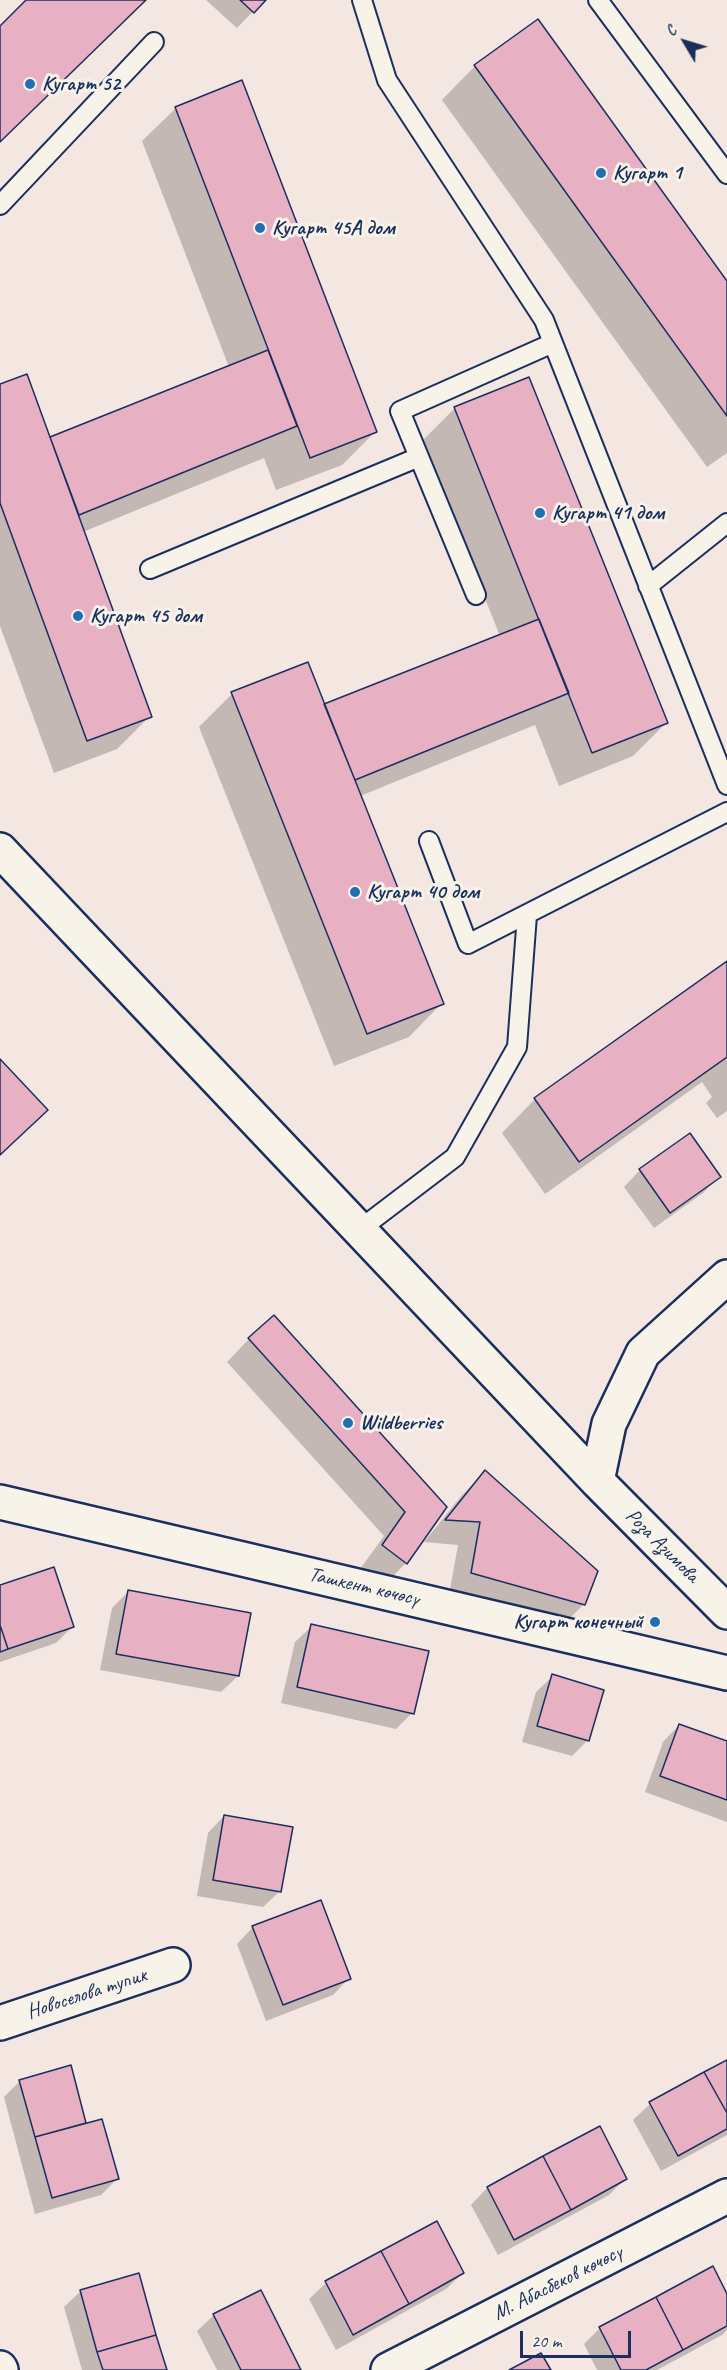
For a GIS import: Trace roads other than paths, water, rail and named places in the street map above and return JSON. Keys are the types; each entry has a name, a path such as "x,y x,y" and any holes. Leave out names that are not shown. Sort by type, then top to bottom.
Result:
{"street":[{"name":"Роза Азимова","path":"0,850 597,1481 727,1612"},
{"path":"597,1481 609,1424 643,1353 727,1277"},
{"name":"Ташкент көчөсү","path":"0,1502 727,1673"},
{"name":"Новоселова тупик","path":"0,2023 173,1965"},
{"name":"М. Абасбеков көчөсү","path":"388,2370 727,2196"}],"lane":[{"path":"362,0 387,80 544,320 727,785"},
{"path":"598,0 727,174"},
{"path":"0,205 154,42"},
{"path":"476,595 400,411 553,343"},
{"path":"150,569 419,457"},
{"path":"648,586 727,523"},
{"path":"429,841 468,944 727,812"},
{"path":"359,1230 455,1157 517,1047 527,915"}],"place":[{"name":"Кугарт 52","path":"30,84"},
{"name":"Кугарт 1","path":"601,173"},
{"name":"Кугарт 45А дом","path":"260,228"},
{"name":"Кугарт 41 дом","path":"540,513"},
{"name":"Кугарт 45 дом","path":"78,616"},
{"name":"Кугарт 40 дом","path":"355,892"},
{"name":"Wildberries","path":"348,1423"},
{"name":"Кугарт конечный","path":"655,1622"}]}
